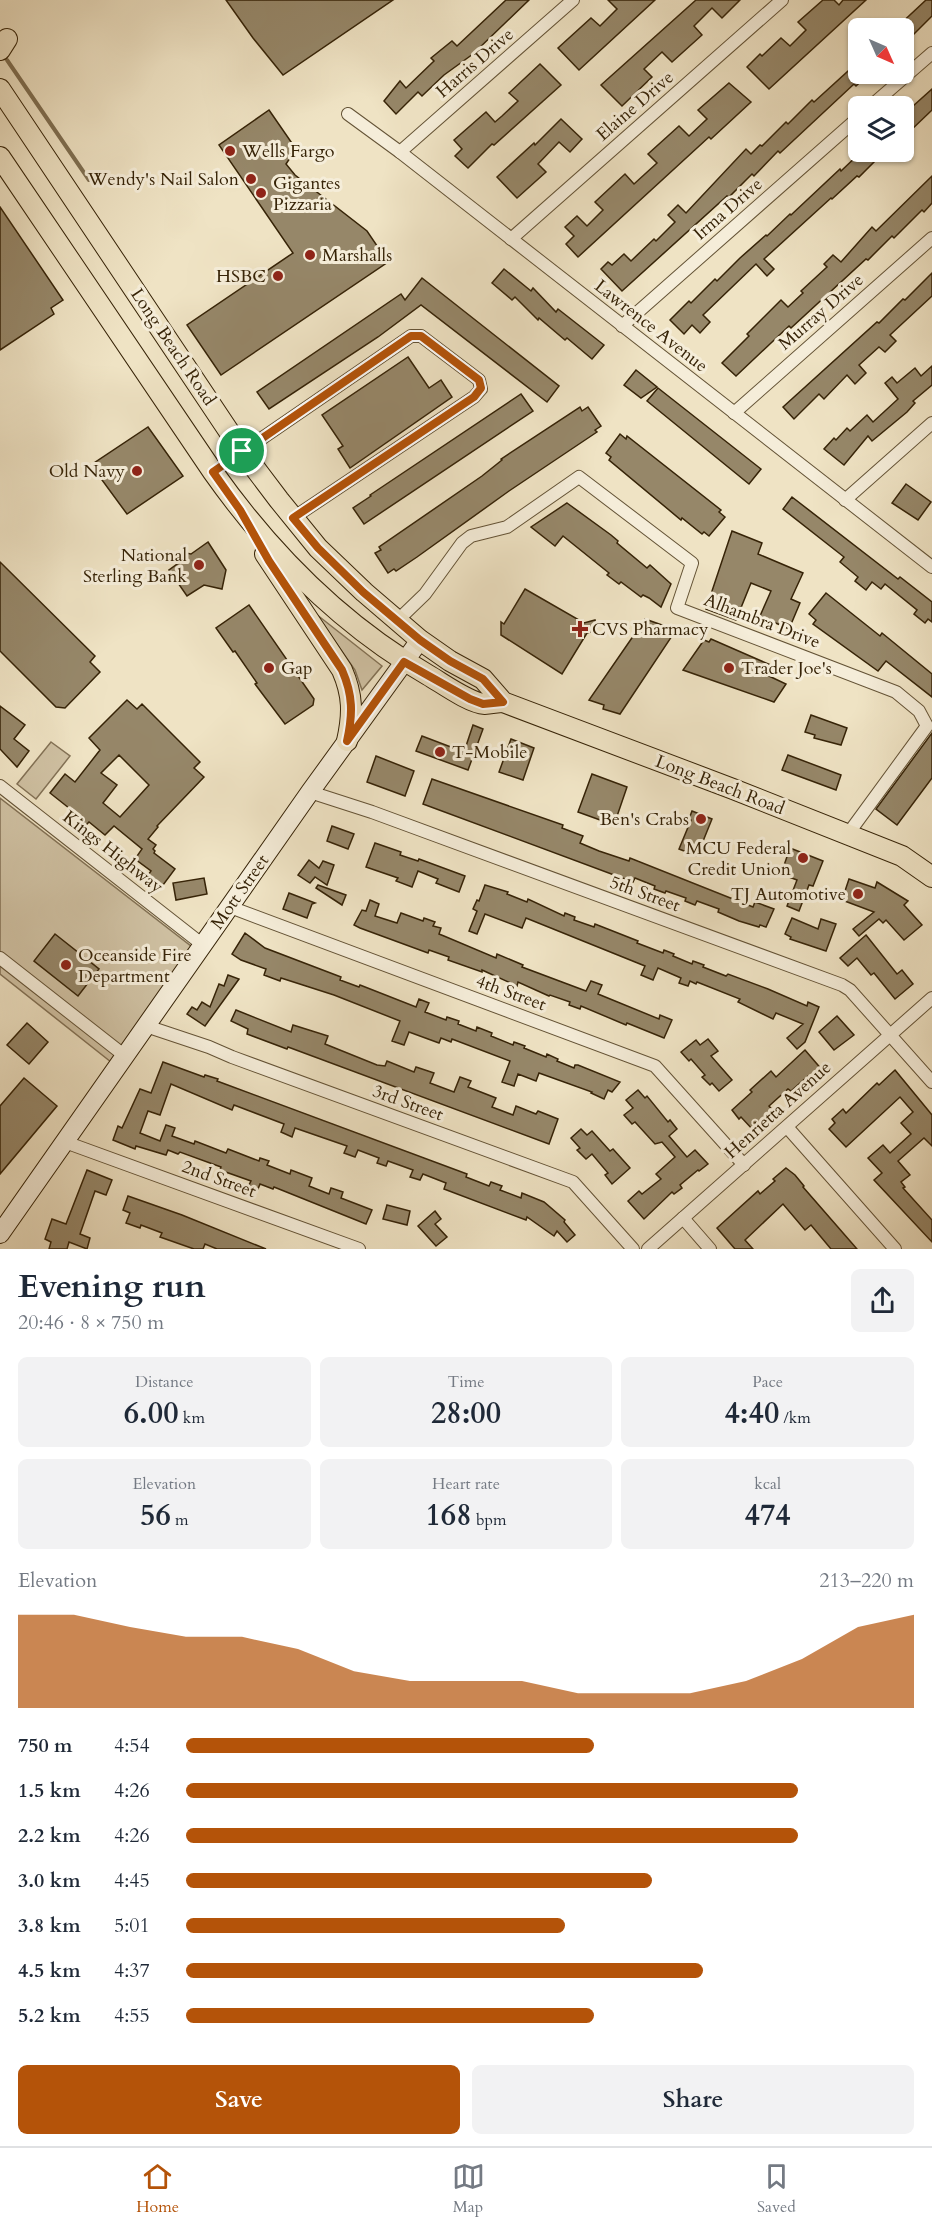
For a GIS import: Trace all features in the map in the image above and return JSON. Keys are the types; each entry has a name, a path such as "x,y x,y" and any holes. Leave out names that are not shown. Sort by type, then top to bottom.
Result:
{"main road":[{"name":"Long Beach Road","path":"0,89 242,451 293,518 318,548 363,592 420,640 450,661 483,679 503,702"},
{"name":"Long Beach Road","path":"0,157 240,510 289,566 354,626 404,662 470,699 483,704 503,702 848,834 902,856 932,877"},
{"path":"240,510 269,561 342,670 348,683 352,702 347,741"},
{"name":"Mott Street","path":"0,1234 310,792 420,640"}],"street":[{"name":"Harris Drive","path":"400,152 573,0"},
{"name":"Elaine Drive","path":"511,239 782,0"},
{"path":"883,96 932,53"},
{"name":"Lawrence Avenue","path":"348,114 400,152 932,567"},
{"name":"Irma Drive","path":"622,326 848,127"},
{"name":"Murray Drive","path":"734,413 932,238"},
{"path":"213,472 411,336 421,336 479,380 481,388 474,397 293,518"},
{"path":"844,500 932,423"},
{"name":"Alhambra Drive","path":"397,621 425,594 462,543 471,536 507,527 579,477 692,563 677,608 896,692 920,711 927,726 848,834"},
{"name":"Kings Highway","path":"0,786 203,945"},
{"name":"5th Street","path":"310,792 372,812 842,986 850,990 932,1082"},
{"name":"4th Street","path":"230,907 655,1066 744,1165"},
{"path":"0,958 125,1056"},
{"name":"Henrietta Avenue","path":"648,1249 932,998"},
{"name":"3rd Street","path":"146,1026 209,1047 573,1182 633,1249"},
{"path":"787,1127 895,1249"},
{"name":"2nd Street","path":"65,1142 359,1249"},
{"path":"683,1218 710,1249"}],"shaded area":[{"path":"316,614 382,666 362,690 355,670"},
{"path":"51,742 70,756 36,799 17,784"},
{"path":"0,798 196,950 116,1066 0,974"}],"building":[{"path":"226,0 393,0 283,75"},
{"path":"506,0 529,0 473,54 444,75 422,96 418,92 396,114 384,101 400,81 406,88 434,61 431,58 452,41 457,46"},
{"path":"608,0 655,0 579,70 558,48 591,18 600,26 617,9"},
{"path":"696,0 740,0 722,18 712,8 694,26 702,35 672,62 662,52 644,69 652,77 622,106 601,85"},
{"path":"823,0 834,0 839,5 843,0 866,0 769,89 747,67 781,38 790,46 806,30 798,22"},
{"path":"926,0 932,0 932,16 914,34 914,18 907,18"},
{"path":"540,64 561,85 494,145 492,144 468,168 455,156 462,149 454,140 486,112 495,122 502,116 518,101 509,93"},
{"path":"848,71 848,84 854,84 780,153 778,151 754,176 752,174 622,291 601,269 608,262 612,265 624,254 631,261 675,222 668,215 678,205 686,213 746,149 751,154 786,122 788,124 812,100 814,102"},
{"path":"729,83 751,102 711,139 709,137 578,257 566,244 574,236 565,227 577,216 587,226 603,210 595,202 625,174 634,184 657,163 648,154 679,126 689,136 707,119 698,110"},
{"path":"932,89 932,110 914,127 914,105"},
{"path":"269,110 296,149 286,164 295,175 367,231 388,262 221,375 187,325 293,253 219,145"},
{"path":"561,119 582,139 570,152 559,142 538,164 546,172 517,198 497,177 534,143 535,145"},
{"path":"850,162 874,162 764,259 774,269 767,276 756,264 703,315 710,322 700,333 692,325 684,334 670,320 715,279 717,281 840,169 841,171"},
{"path":"932,176 932,203 924,212 922,210 894,238 892,236 868,260 866,259 791,328 789,326 736,376 722,363 781,300 788,307 803,293 801,291 827,267 824,264 833,255 841,262 872,227 876,231"},
{"path":"0,207 63,300 51,308 54,314 0,350"},
{"path":"504,269 531,291 533,288 556,312 558,309 604,345 592,359 567,338 565,340 539,318 538,320 515,297 512,300 492,283"},
{"path":"932,273 932,296 890,335 896,341 885,352 879,347 859,365 866,373 855,384 847,375 824,399 819,394 794,419 783,407 903,299 905,300"},
{"path":"422,278 559,386 547,402 421,305 378,337 269,409 257,392 401,294 405,300"},
{"path":"408,357 429,388 441,380 452,397 350,468 338,449 343,446 322,415"},
{"path":"932,366 932,385 913,401 915,403 907,412 872,441 868,436 844,465 824,449 834,438 836,440 847,428 850,431 867,415 873,422 898,399 885,383 892,377 897,383 915,368 921,376"},
{"path":"636,370 657,387 641,398 624,385"},
{"path":"658,388 761,469 749,484 647,401"},
{"path":"521,394 533,411 364,524 353,508"},
{"path":"580,407 582,411 588,407 601,426 595,430 597,432 417,557 396,571 394,569 388,573 375,553 381,550 379,547 482,476 501,459"},
{"name":"Old Navy","path":"148,427 183,476 127,514 91,465"},
{"path":"620,434 626,439 627,436 721,510 719,512 725,517 709,536 704,532 702,534 682,518 681,520 609,460 611,457 606,453"},
{"path":"906,484 931,502 918,520 892,503"},
{"path":"792,497 898,579 900,577 932,602 932,622 928,619 925,623 914,614 917,610 885,584 881,589 872,582 866,590 855,581 858,577 840,562 844,557 783,509"},
{"path":"567,503 611,535 618,541 617,543 647,568 650,565 671,584 661,607 643,595 641,597 621,582 619,584 607,575 609,573 563,536 555,546 531,527"},
{"path":"732,531 762,543 758,554 803,573 791,599 800,603 789,629 760,616 771,591 751,583 736,620 706,609"},
{"name":"National Sterling Bank","path":"208,542 226,570 222,589 204,585 187,596 169,570 184,559 186,553 191,554"},
{"path":"0,562 95,656 90,662 100,672 65,708 56,707 0,651"},
{"name":"CVS Pharmacy","path":"525,589 584,623 595,620 597,630 587,633 562,674 501,635 501,622 504,624"},
{"path":"826,593 880,636 882,633 932,674 932,697 886,661 878,671 813,624 816,620 809,614"},
{"name":"Gap","path":"249,605 314,699 313,705 285,724 255,684 257,683 235,651 233,652 216,628"},
{"path":"645,619 676,630 620,714 603,709 604,705 589,700"},
{"name":"Trader Joe's","path":"711,639 773,666 769,676 786,684 774,702 683,670 704,640 709,642"},
{"path":"127,700 137,709 142,704 200,762 194,768 204,777 157,826 148,839 156,845 153,849 154,853 175,869 163,885 148,875 151,871 135,859 142,849 114,826 105,835 89,822 86,825 77,818 79,816 50,793 65,774 75,782 100,750 89,738","holes":["119,755 149,785 120,817 103,803 117,785 101,773"]},
{"path":"0,706 25,725 14,739 29,751 17,767 0,749"},
{"path":"811,715 847,728 841,745 814,738 815,735 805,732"},
{"name":"T-Mobile","path":"473,725 483,729 468,770 416,751 422,736 464,752"},
{"path":"932,733 932,778 897,825 876,809"},
{"path":"511,739 534,748 523,780 499,772"},
{"path":"788,755 841,775 836,790 782,770"},
{"path":"376,756 414,771 405,796 367,782"},
{"path":"592,774 627,787 614,825 578,812"},
{"path":"432,779 563,825 562,828 583,836 580,843 599,851 629,861 630,858 753,907 755,902 774,909 766,927 760,925 759,927 739,921 718,912 719,909 697,901 695,905 685,901 686,898 654,889 655,886 635,878 633,882 423,804"},
{"path":"692,811 712,819 697,856 679,849 691,820 689,819"},
{"path":"332,826 354,834 348,849 327,841"},
{"path":"375,843 401,852 400,855 418,861 419,859 465,876 459,892 436,883 438,879 418,871 412,887 396,881 398,878 366,867"},
{"path":"790,848 823,861 813,886 809,885 799,911 787,906 797,880 781,874"},
{"path":"309,860 319,868 323,861 334,865 327,885 315,877 310,883 298,875"},
{"path":"204,878 207,894 176,900 173,883"},
{"path":"849,879 875,888 877,882 908,901 904,905 922,925 904,940 886,920 883,923 879,919 859,936 853,929 874,912 842,900"},
{"path":"318,885 346,895 342,905 316,888"},
{"path":"485,885 508,892 507,894 527,902 528,899 564,916 565,913 575,917 574,920 594,927 595,924 663,953 664,950 692,964 693,961 704,965 703,967 768,989 807,1006 808,1002 819,1007 805,1042 797,1049 787,1038 803,1024 776,1013 773,1019 738,1002 740,999 697,982 696,984 690,981 688,986 679,983 681,978 658,968 653,980 641,975 645,966 526,918 522,928 485,914 477,934 469,931 477,911 473,909"},
{"path":"289,893 315,903 312,904 307,918 283,909"},
{"path":"370,900 379,904 375,916 397,923 401,913 423,921 424,918 435,922 433,926 441,928 439,934 496,958 497,954 523,965 522,967 586,991 591,981 602,985 598,994 659,1019 660,1015 672,1020 664,1038 581,1006 580,1009 569,1005 570,1002 549,996 518,982 517,986 482,970 482,972 448,960 449,957 429,950 428,953 360,928 354,925 362,910 366,911"},
{"path":"792,918 818,929 821,919 836,924 826,951 790,939 791,937 785,934"},
{"path":"245,933 265,948 341,977 340,980 359,987 360,985 416,1007 419,999 429,1003 425,1012 446,1020 447,1017 459,1021 458,1024 476,1031 477,1027 513,1045 514,1042 546,1057 547,1054 574,1068 578,1065 620,1082 612,1092 608,1090 604,1099 592,1092 539,1073 536,1081 518,1074 514,1086 502,1082 510,1061 452,1039 451,1042 441,1038 439,1043 409,1032 404,1045 392,1041 400,1021 334,995 264,975 266,969 241,960 232,954"},
{"name":"Oceanside Fire Department","path":"55,934 99,969 78,996 34,961"},
{"path":"866,935 897,974 902,970 913,984 895,999 874,973 871,975 857,958 848,966 840,958"},
{"path":"228,975 239,979 205,1026 187,1014 192,1007 197,1010 202,1002 210,1007 219,984 224,986"},
{"path":"236,1010 291,1032 293,1025 328,1036 325,1044 377,1065 385,1066 387,1061 414,1072 416,1067 434,1073 430,1083 454,1092 460,1077 471,1081 468,1087 496,1098 492,1107 513,1115 516,1106 558,1119 549,1144 288,1047 287,1049 247,1034 248,1029 231,1021"},
{"path":"837,1016 854,1035 834,1050 819,1032"},
{"path":"27,1023 48,1042 29,1064 7,1045"},
{"path":"708,1039 718,1051 711,1056 732,1080 719,1091 702,1077 705,1075 691,1059 689,1061 681,1052 696,1040 700,1045"},
{"path":"805,1050 823,1071 812,1081 808,1076 791,1091 788,1089 769,1106 775,1113 754,1131 732,1110 771,1071 776,1077"},
{"path":"163,1062 204,1077 205,1075 218,1079 217,1081 467,1174 466,1177 489,1186 491,1182 502,1186 500,1190 521,1198 522,1193 544,1202 565,1220 564,1222 575,1235 567,1242 557,1231 554,1236 527,1217 526,1220 444,1189 446,1183 423,1174 420,1180 410,1177 413,1170 388,1161 386,1166 377,1163 379,1158 358,1150 355,1157 344,1153 347,1146 295,1128 292,1137 281,1132 284,1124 234,1105 232,1110 171,1084 160,1115 148,1111 140,1133 160,1141 166,1125 175,1128 172,1136 194,1144 195,1141 226,1153 228,1149 259,1161 260,1158 269,1161 267,1165 290,1174 291,1170 312,1178 309,1186 329,1194 331,1188 343,1192 341,1198 372,1210 366,1224 274,1187 273,1189 260,1184 258,1189 249,1185 251,1181 180,1152 178,1154 168,1150 166,1155 136,1146 135,1149 113,1140 118,1126 122,1128 140,1089 151,1093"},
{"path":"895,1070 932,1115 932,1146 924,1138 898,1161 910,1175 901,1182 905,1187 903,1188 932,1220 932,1242 874,1180 882,1173 868,1158 883,1145 890,1153 911,1134 901,1123 913,1112 900,1097 846,1147 829,1129 835,1123 832,1119 843,1109 846,1113 877,1083 879,1085"},
{"path":"24,1078 57,1106 0,1174 0,1106"},
{"path":"638,1090 645,1098 647,1096 668,1122 670,1120 677,1129 669,1136 687,1157 695,1150 708,1164 680,1185 682,1188 674,1194 672,1192 644,1219 628,1201 639,1191 642,1194 661,1179 656,1174 675,1157 662,1142 655,1144 635,1122 632,1124 624,1115 633,1108 626,1100"},
{"path":"581,1129 587,1135 592,1131 630,1168 612,1184 605,1175 608,1173 592,1154 586,1159 577,1150 580,1148 571,1138"},
{"path":"786,1168 795,1175 857,1249 831,1249 811,1225 805,1230 783,1204 745,1240 753,1249 735,1249 717,1228 758,1191 760,1194 775,1181 773,1179"},
{"path":"87,1170 112,1180 106,1195 95,1191 80,1234 90,1238 87,1249 69,1242 67,1249 49,1249 51,1242 45,1239 52,1219 66,1224"},
{"path":"128,1196 266,1249 217,1249 205,1244 203,1249 194,1249 160,1237 162,1233 141,1225 140,1228 126,1223 130,1213 123,1210"},
{"path":"387,1205 410,1211 407,1225 383,1219"},
{"path":"435,1211 441,1219 435,1224 447,1237 436,1246 418,1226"}],"waterway":[{"path":"7,60 89,180"}],"place":[{"name":"Wells Fargo","path":"230,151"},
{"name":"Wendy's Nail Salon","path":"251,179"},
{"name":"Gigantes Pizzaria","path":"261,193"},
{"name":"Marshalls","path":"310,255"},
{"name":"HSBC","path":"278,276"},
{"name":"Old Navy","path":"137,471"},
{"name":"National Sterling Bank","path":"199,565"},
{"name":"CVS Pharmacy","path":"580,629"},
{"name":"Gap","path":"269,668"},
{"name":"Trader Joe's","path":"729,668"},
{"name":"T-Mobile","path":"440,752"},
{"name":"Ben's Crabs","path":"701,819"},
{"name":"MCU Federal Credit Union","path":"803,858"},
{"name":"TJ Automotive","path":"858,894"},
{"name":"Oceanside Fire Department","path":"66,965"}],"route":[{"path":"411,336 421,336 479,380 481,388 474,397 293,518 318,548 363,592 420,640 450,661 483,679 503,702 483,704 470,699 404,662 347,741 352,702 348,683 342,670 269,561 240,510 213,472 242,451 411,336"}]}
